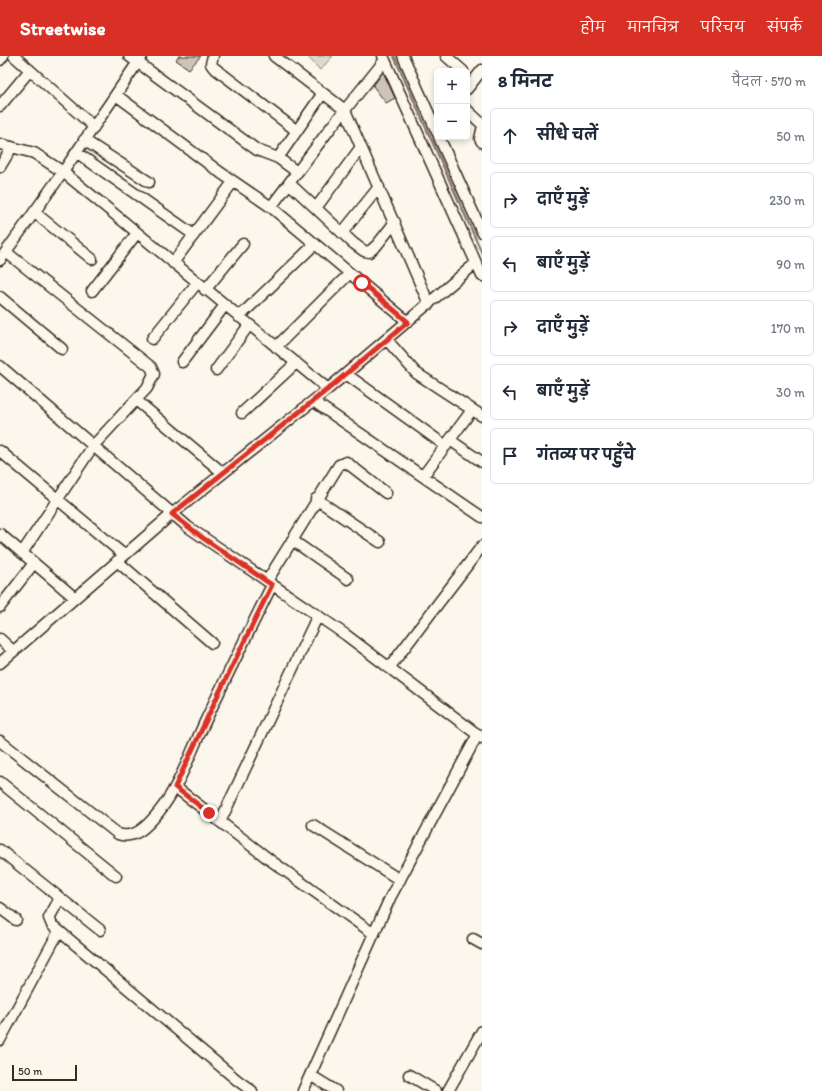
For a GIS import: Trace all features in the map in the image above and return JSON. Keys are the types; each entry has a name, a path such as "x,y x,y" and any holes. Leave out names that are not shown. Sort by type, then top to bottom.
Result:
{"street":[{"path":"0,60 3,56"},
{"path":"14,56 94,127"},
{"path":"213,56 211,64 213,67 297,131"},
{"path":"274,56 345,110 395,222 429,304"},
{"path":"403,56 434,123"},
{"path":"446,56 460,68"},
{"path":"0,260 94,127 116,94 136,58 257,150 278,158 297,172"},
{"path":"272,207 289,182 384,58 482,276"},
{"path":"0,106 30,70"},
{"path":"474,80 482,70"},
{"path":"278,158 323,93"},
{"path":"116,94 233,182 272,207 408,322"},
{"path":"470,113 482,124"},
{"path":"482,130 480,139 482,142"},
{"path":"84,140 149,182"},
{"path":"440,140 482,232"},
{"path":"0,144 40,155 63,172 328,389"},
{"path":"0,167 12,147"},
{"path":"316,208 361,147"},
{"path":"76,152 194,235"},
{"path":"174,263 233,182"},
{"path":"289,182 342,233 364,251 369,252 377,245 395,222"},
{"path":"342,233 379,187"},
{"path":"34,212 92,259"},
{"path":"92,291 137,233"},
{"path":"206,290 243,244"},
{"path":"239,317 315,244"},
{"path":"6,252 154,370 154,379 93,446 22,553"},
{"path":"0,663 172,514 328,389 476,263"},
{"path":"276,347 350,273"},
{"path":"152,339 197,282"},
{"path":"0,297 62,349"},
{"path":"182,362 225,305"},
{"path":"216,370 250,325"},
{"path":"387,340 416,373 482,416"},
{"path":"242,413 296,363"},
{"path":"0,366 172,514 203,538 318,616 480,736 400,880 303,1091"},
{"path":"346,374 448,443 482,462"},
{"path":"136,400 223,473"},
{"path":"313,401 482,517"},
{"path":"423,476 472,410"},
{"path":"0,451 58,499 212,643"},
{"path":"0,741 51,783 118,834 130,836 138,832 158,812 175,787 270,583 292,540 335,469 342,462 352,466 386,493"},
{"path":"316,500 380,542"},
{"path":"0,534 75,598"},
{"path":"292,540 348,579"},
{"path":"389,668 482,546"},
{"path":"0,607 34,562"},
{"path":"220,822 318,616"},
{"path":"0,639 14,651"},
{"path":"0,782 116,876"},
{"path":"175,787 220,822 374,934"},
{"path":"314,825 400,880"},
{"path":"0,850 100,930"},
{"path":"60,898 49,918 52,925 236,1080 252,1091"},
{"path":"0,908 16,920"},
{"path":"0,1040 59,931"},
{"path":"473,939 482,944"},
{"path":"448,1091 482,1031"},
{"path":"409,1074 436,1091"},
{"path":"310,1075 336,1091"}],"shaded area":[{"path":"307,56 333,56 320,70"}],"building":[{"path":"179,56 201,56 189,69 176,60"},
{"path":"383,72 395,98 386,103 373,86"}],"waterway":[{"path":"394,56 482,253"}],"route":[{"path":"209,813 175,787 183,772 194,744 272,585 203,538 172,514 328,389 408,322 362,283"}]}
